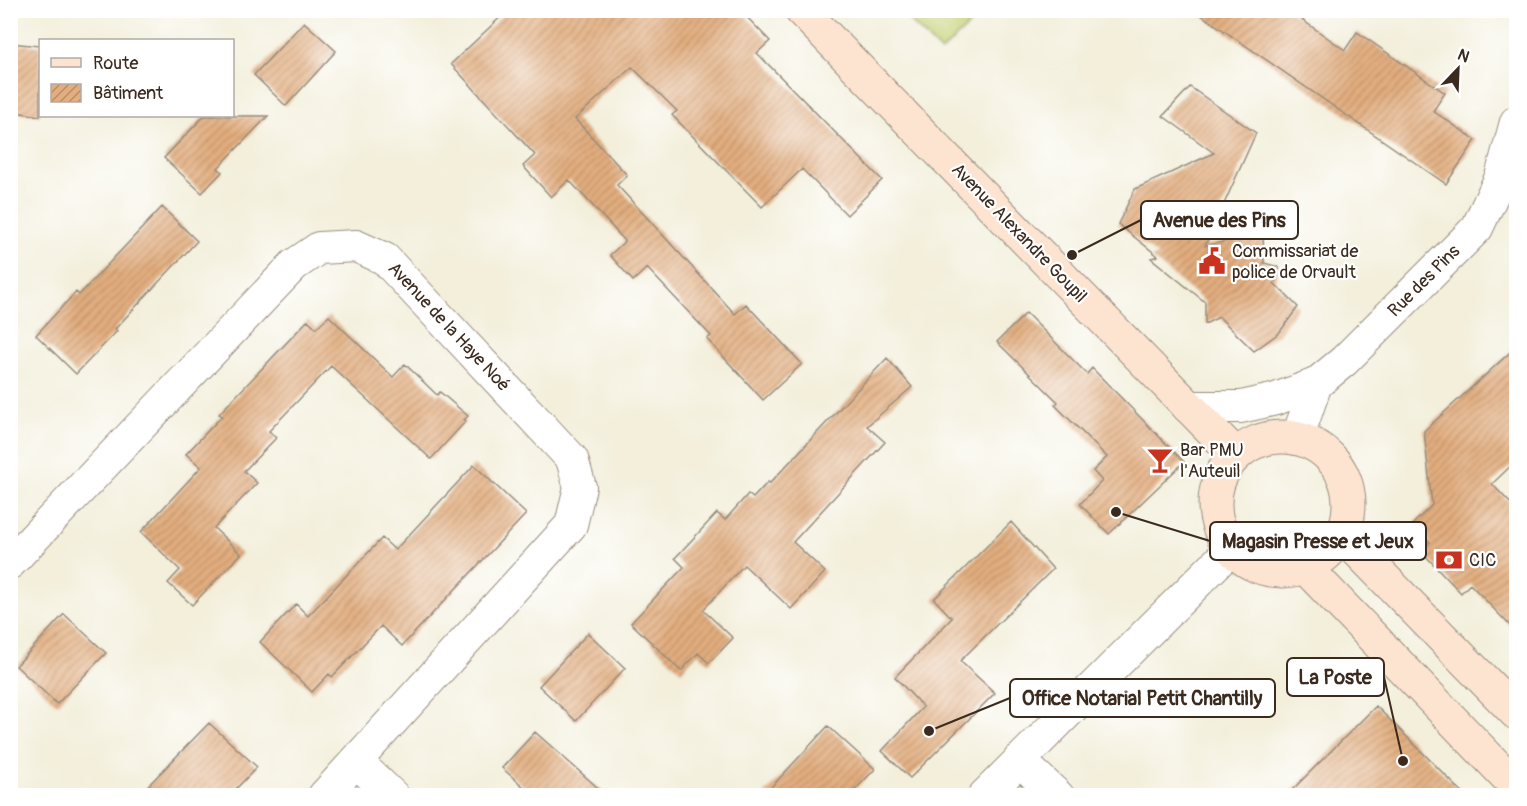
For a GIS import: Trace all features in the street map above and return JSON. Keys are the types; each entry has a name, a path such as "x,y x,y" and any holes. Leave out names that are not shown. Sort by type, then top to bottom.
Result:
{"street":[{"name":"Avenue Alexandre Goupil","path":"801,10 1236,455"},
{"name":"Rue des Pins","path":"1188,407 1241,407 1276,399 1316,384 1344,361 1477,228 1509,181 1516,122"},
{"name":"Avenue de la Haye Noé","path":"10,563 294,264 319,248 356,246 385,259 572,459 580,487 571,525 357,762 324,795"},
{"path":"1297,439 1316,384"},
{"path":"1275,438 1297,439 1316,446 1331,459 1343,476 1349,495 1348,516 1342,535 1320,560 1305,567 1286,571 1266,569 1247,561 1232,548 1220,531 1215,511 1216,491 1223,472 1236,455 1254,444 1275,438"},
{"path":"1342,535 1516,713"},
{"path":"984,795 1232,548"},
{"path":"1305,567 1516,786"},
{"path":"1019,760 1058,795"},
{"path":"357,762 393,795"}],"green space":[{"path":"900,11 984,11 941,52"}],"building":[{"path":"508,10 740,10 770,41 757,53 882,180 847,215 802,169 762,207 672,115 677,111 632,67 575,119 627,175 617,185 735,314 746,304 802,364 763,400 707,339 711,336 647,268 633,281 610,255 625,241 569,180 551,197 523,166 535,155 451,64"},
{"path":"1194,10 1288,10 1345,50 1357,32 1445,93 1433,111 1476,140 1446,184"},
{"path":"304,22 336,51 286,106 254,75"},
{"path":"10,43 39,46 39,116 10,111"},
{"name":"Commissariat de police de Orvault","path":"1190,87 1256,133 1205,246 1263,233 1264,263 1279,267 1274,283 1298,307 1279,333 1254,351 1219,317 1205,324 1205,302 1151,258 1158,256 1118,224 1135,189 1214,153 1163,116"},
{"path":"268,116 218,168 222,172 202,193 164,158 203,117"},
{"path":"162,207 197,241 76,374 36,335 76,292 79,295"},
{"path":"1026,313 1087,374 1092,368 1184,462 1109,534 1080,504 1102,481 1093,471 1107,457 1055,405 1058,402 997,342"},
{"path":"329,316 393,377 405,364 437,395 440,392 468,416 464,420 466,421 431,459 331,366 269,431 276,438 244,471 257,483 214,528 241,554 192,605 168,583 180,570 141,532 201,467 186,454 222,416 219,414 308,320 316,328"},
{"path":"1516,347 1516,461 1492,484 1516,509 1516,632 1470,584 1461,593 1421,551 1430,542 1413,524 1432,505 1424,431"},
{"path":"887,358 912,387 867,426 885,442 793,542 825,572 791,609 744,565 703,610 733,638 709,663 698,653 681,671 631,623 684,567 675,558 717,513 725,520 748,494 753,498 768,482 770,483"},
{"path":"474,465 526,514 402,646 381,626 332,677 329,674 312,692 260,642 296,604 308,616 382,538 395,550"},
{"path":"1011,522 1053,569 960,661 995,693 910,778 882,751 923,707 895,677 952,618 934,599"},
{"path":"64,614 106,653 57,704 16,666"},
{"path":"588,633 625,668 576,721 539,686"},
{"path":"1376,706 1465,795 1287,795"},
{"path":"209,723 257,767 230,795 139,795"},
{"path":"828,726 875,769 850,795 764,795"},
{"path":"535,732 606,795 533,795 502,768"}],"place":[{"name":"Avenue des Pins","path":"1072,255"},
{"name":"Commissariat de police de Orvault","path":"1212,261"},
{"name":"Bar PMU l'Auteuil","path":"1160,460"},
{"name":"Magasin Presse et Jeux","path":"1116,512"},
{"name":"CIC","path":"1449,560"},
{"name":"Office Notarial Petit Chantilly","path":"929,731"},
{"name":"La Poste","path":"1403,761"}]}
